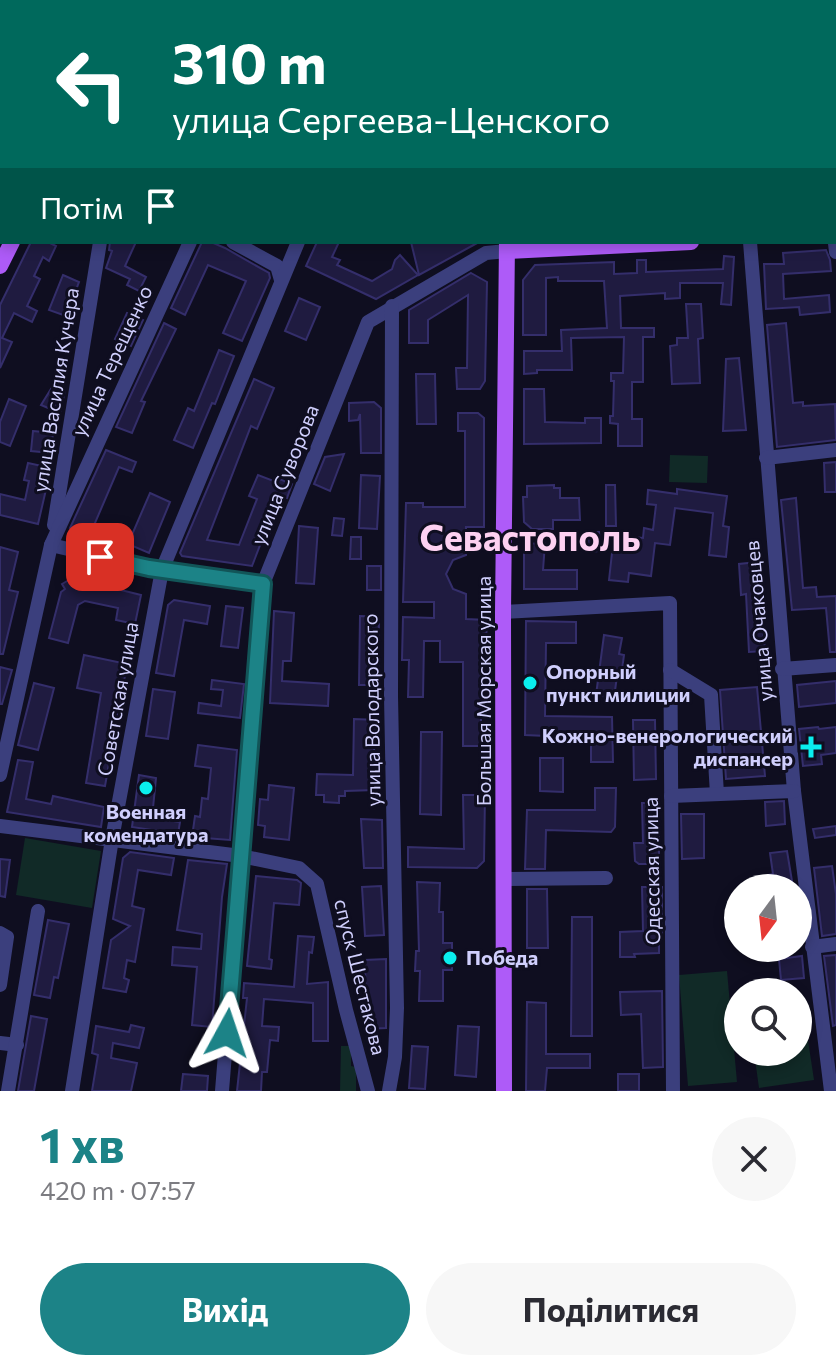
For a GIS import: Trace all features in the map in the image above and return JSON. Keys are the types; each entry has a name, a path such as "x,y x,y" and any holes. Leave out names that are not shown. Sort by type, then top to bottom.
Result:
{"main road":[{"path":"0,266 11,244"},
{"path":"507,246 599,244"},
{"name":"Большая Морская улица","path":"504,1091 503,612 507,246"}],"street":[{"name":"улица Василия Кучера","path":"51,545 100,244"},
{"name":"улица Терещенко","path":"0,775 51,545 189,244"},
{"path":"237,244 277,266 281,280"},
{"name":"Советская улица","path":"72,1091 112,839 162,570 297,244"},
{"name":"улица Очаковцев","path":"750,244 782,669 804,874"},
{"name":"улица Суворова","path":"222,1091 263,584 368,322 486,253 507,246"},
{"name":"улица Володарского","path":"389,1091 395,1057 397,1008 391,696 392,306"},
{"path":"766,458 836,450"},
{"path":"51,545 162,570 263,584"},
{"name":"Одесская улица","path":"503,612 670,603 673,1091"},
{"path":"782,669 836,665"},
{"path":"670,670 711,695 717,794"},
{"path":"671,796 794,791"},
{"path":"0,826 241,856"},
{"name":"спуск Шестакова","path":"241,856 289,864 309,875 317,884 368,1091"},
{"path":"504,879 606,878"},
{"path":"8,1091 38,911"},
{"path":"0,933 7,937 0,985"},
{"path":"812,947 836,944"},
{"name":"улица Очаковцев","path":"812,947 832,1090"},
{"path":"0,1043 17,1045"}],"green space":[{"path":"670,455 708,456 707,483 669,482"},
{"path":"25,838 101,851 92,908 16,895"},
{"path":"727,971 728,978 724,978 724,1066 736,1066 737,1082 688,1086 679,975"},
{"path":"341,1046 351,1046 351,1066 356,1067 356,1091 340,1091"},
{"path":"756,1066 812,1066 814,1080 759,1088"}],"building":[{"path":"30,244 56,246 49,261 43,257 34,276 40,279 27,306 37,311 32,322 14,313 2,338 12,342 0,368 0,305"},
{"path":"110,244 135,244 125,266 146,277 139,291 127,285 130,279 106,268 112,251 109,250"},
{"path":"201,244 216,244 269,273 270,278 242,341 223,333 246,281 208,265 185,315 171,308"},
{"path":"316,244 338,244 332,257 340,260 337,265 372,281 392,269 400,255 418,275 376,299 306,266"},
{"path":"411,244 475,244 419,275"},
{"path":"826,250 831,271 783,274 784,299 829,295 830,312 800,315 799,307 766,309 764,264 784,264 783,253"},
{"path":"724,256 734,257 731,305 721,304 723,283 680,283 680,298 665,299 665,293 620,296 621,328 654,328 654,337 643,337 643,382 632,382 632,419 642,419 642,446 618,446 618,424 610,423 614,381 611,381 611,373 623,373 624,337 571,338 572,370 537,370 537,373 524,374 524,351 562,351 561,330 607,328 604,281 546,278 546,335 523,335 523,280 535,265 614,262 614,274 637,273 637,260 646,260 646,272 723,269"},
{"path":"471,273 487,282 485,381 480,389 457,389 456,368 467,368 468,295 428,320 428,343 409,343 409,310"},
{"path":"63,275 79,282 66,316 49,310"},
{"path":"299,298 320,307 306,340 285,331"},
{"path":"686,304 701,304 703,338 698,339 700,383 672,384 670,346 677,345 677,338 688,338"},
{"path":"127,313 143,320 131,346 115,339"},
{"path":"164,323 176,329 141,401 145,402 132,433 116,427"},
{"path":"786,323 793,403 803,402 803,406 835,404 836,440 777,447 767,325"},
{"path":"219,350 234,356 193,448 174,440 188,408 194,411"},
{"path":"739,358 746,430 723,431 726,359"},
{"path":"416,374 435,374 436,424 417,424"},
{"path":"254,379 274,388 257,429 251,426 207,540 239,545 257,499 249,496 258,475 292,484 287,498 284,497 268,537 264,535 252,566 182,556 180,553"},
{"path":"54,384 65,390 60,413 41,405"},
{"path":"524,389 544,389 545,422 585,423 585,418 601,418 601,443 524,444"},
{"path":"9,399 26,406 10,446 0,442 0,422"},
{"path":"374,402 381,408 381,453 361,453 360,414 358,420 349,421 349,403"},
{"path":"458,413 478,413 484,418 484,527 466,527 466,555 453,560 446,574 453,589 466,594 466,619 487,620 485,663 481,663 481,746 463,746 463,662 440,662 440,641 424,641 423,697 408,697 409,660 402,660 403,617 434,618 434,602 403,602 406,503 423,503 423,507 465,507 465,431 458,431"},
{"path":"33,431 53,433 51,453 31,451"},
{"path":"106,450 136,462 132,472 119,467 89,537 70,528"},
{"path":"344,454 330,491 314,484 325,457"},
{"path":"836,462 836,492 825,492 824,463"},
{"path":"28,463 51,468 38,524 0,515 0,494 25,500 29,481 24,480"},
{"path":"361,475 380,476 377,529 359,528"},
{"path":"554,485 554,488 560,488 560,498 579,498 580,520 553,520 553,529 532,529 524,522 523,497 527,497 527,486"},
{"path":"606,485 615,485 616,526 606,526"},
{"path":"677,489 727,496 723,526 729,527 726,557 709,555 713,513 675,508 670,545 655,543 651,576 629,573 628,582 609,580 614,535 643,538 644,528 653,530 656,505 647,504 648,490 677,494"},
{"path":"150,493 170,502 149,553 128,544"},
{"path":"796,498 803,588 816,587 817,597 836,596 836,652 830,652 826,608 792,610 781,500"},
{"path":"334,518 344,519 342,536 332,535"},
{"path":"299,526 318,528 314,584 296,583"},
{"path":"589,532 599,532 600,551 586,552"},
{"path":"351,537 361,537 361,559 350,559"},
{"path":"545,543 543,570 577,570 577,589 524,589 524,544"},
{"path":"0,547 18,552 9,590 18,592 3,654 0,654"},
{"path":"757,562 765,651 749,652 746,594 741,595 739,564"},
{"path":"367,566 381,566 381,590 367,590"},
{"path":"74,577 77,582 81,580 141,595 135,624 116,620 118,608 85,601 78,605 68,643 49,638 61,592 65,589 62,584"},
{"path":"174,600 210,606 207,624 184,620 174,676 156,673 168,605"},
{"path":"226,606 243,608 238,648 221,646"},
{"path":"274,611 294,613 291,661 283,661 282,681 329,684 328,706 270,703"},
{"path":"360,616 379,617 378,685 359,685"},
{"path":"526,621 576,622 576,643 546,643 545,716 612,717 613,762 591,762 591,738 525,735"},
{"path":"604,635 622,638 619,654 624,655 614,698 596,695"},
{"path":"84,655 127,664 105,786 86,783 101,693 77,688"},
{"path":"0,667 12,670 2,704 0,704"},
{"path":"212,680 244,684 240,718 198,713 199,703 221,706 223,690 211,689"},
{"path":"836,681 836,703 799,707 797,685"},
{"path":"34,683 54,688 38,750 18,745"},
{"path":"757,687 765,776 726,779 720,690"},
{"path":"153,689 175,692 168,739 146,736"},
{"path":"354,719 377,720 375,790 345,791 345,796 339,796 339,803 324,802 324,795 316,795 317,774 353,775"},
{"path":"633,720 655,720 656,779 634,780"},
{"name":"Кожно-венерологический диспансер","path":"836,727 836,753 821,755 822,764 803,766 799,729"},
{"path":"421,732 442,732 441,815 420,814"},
{"path":"198,745 237,750 230,840 192,837 195,816 200,817 202,798 208,799 211,768 195,766"},
{"path":"540,758 563,758 563,792 540,791"},
{"path":"18,760 33,762 26,799 51,804 53,796 104,807 101,827 7,812"},
{"path":"139,775 156,778 152,818 180,822 178,834 132,827"},
{"path":"269,785 294,788 289,840 264,837 265,826 258,825 260,799 268,800"},
{"path":"595,788 616,788 615,827 611,832 546,830 545,869 525,869 527,810 595,810"},
{"path":"463,795 485,795 484,861 477,868 408,867 408,847 464,849"},
{"path":"784,801 785,824 766,826 765,802"},
{"path":"642,803 659,803 659,860 655,864 635,861 634,843 643,843"},
{"path":"681,814 704,814 704,858 682,859"},
{"path":"361,819 382,820 383,868 364,868"},
{"path":"836,826 836,835 815,838 813,829"},
{"path":"787,851 791,874 773,874 770,853"},
{"path":"130,852 174,858 171,875 138,870 132,906 144,909 135,962 127,960 124,978 129,980 126,992 103,988 111,940 130,926 113,919 123,858"},
{"path":"0,859 10,860 5,897 0,896"},
{"path":"188,860 227,864 212,1027 192,1025 197,967 172,965 173,947 201,949 202,934 177,930"},
{"path":"832,866 836,934 822,936 814,868"},
{"path":"256,876 301,883 299,905 274,903 269,959 272,960 271,969 247,966"},
{"path":"417,882 440,883 439,912 443,912 443,943 452,943 452,970 443,970 443,1001 419,1001 420,971 415,971 416,951 419,951"},
{"path":"381,886 384,935 365,936 362,887"},
{"path":"642,887 662,887 659,953 620,957 620,932 643,931"},
{"path":"527,889 547,889 548,948 527,948"},
{"path":"572,917 592,917 592,1036 571,1036"},
{"path":"48,920 69,924 58,978 54,977 50,998 34,995"},
{"path":"298,936 314,937 312,953 309,952 307,984 328,982 328,1041 313,1041 313,1003 264,999 262,1026 279,1027 278,1041 270,1040 267,1072 262,1072 261,1091 237,1091 247,998 243,998 244,983 294,987"},
{"path":"836,955 836,1025 833,1026 824,956"},
{"path":"386,959 386,1028 366,1029 365,960"},
{"path":"779,962 803,962 804,978 781,978"},
{"path":"662,991 663,1067 643,1068 641,1014 621,1015 620,992"},
{"path":"527,1002 546,1003 546,1054 590,1054 590,1068 547,1068 545,1091 526,1091"},
{"path":"31,1016 47,1019 34,1091 18,1091"},
{"path":"131,1025 144,1028 139,1048 113,1043 111,1058 137,1063 131,1091 92,1091 98,1055 92,1053 96,1026 129,1032"},
{"path":"458,1026 479,1027 476,1077 455,1075"},
{"path":"412,1046 428,1047 425,1089 409,1088"},
{"path":"183,1074 208,1076 207,1091 181,1091"},
{"path":"618,1074 639,1074 639,1091 618,1091"}],"place":[{"name":"Опорный пункт милиции","path":"530,683"},
{"name":"Кожно-венерологический диспансер","path":"811,747"},
{"name":"Военная комендатура","path":"146,788"},
{"name":"Победа","path":"450,958"}],"district":[{"name":"Севастополь","path":"530,538"}],"route":[{"path":"100,557 149,568 263,584 227,1033"}]}
